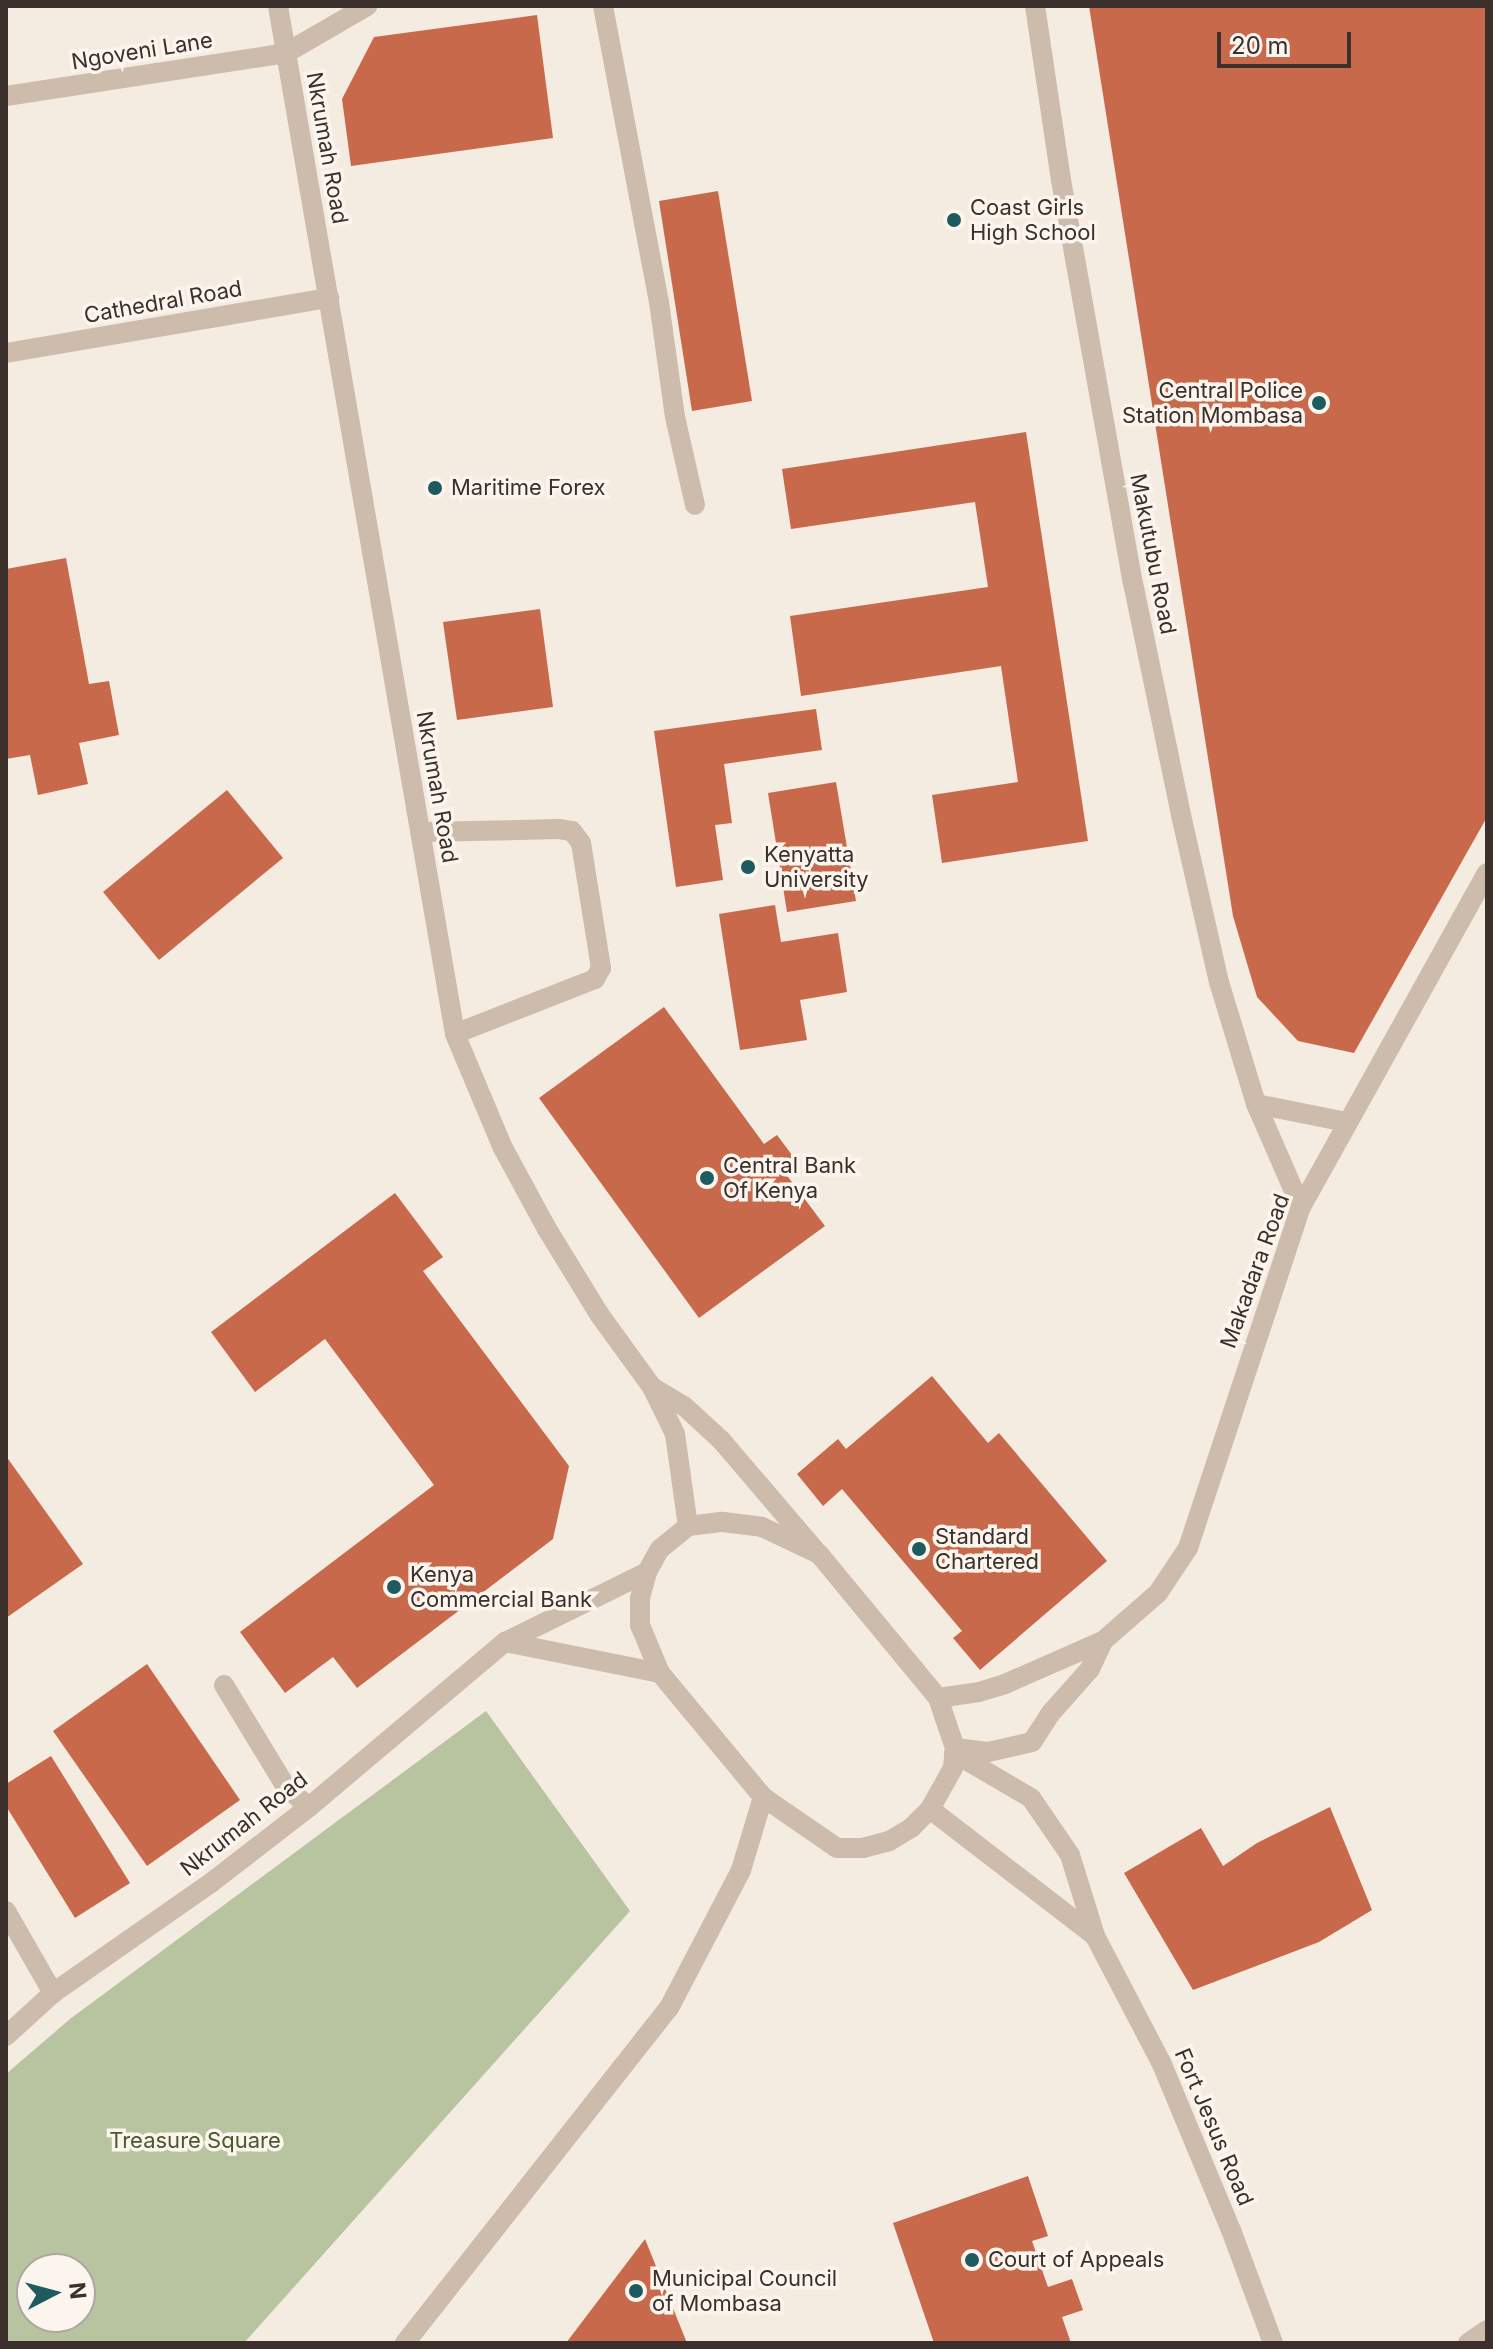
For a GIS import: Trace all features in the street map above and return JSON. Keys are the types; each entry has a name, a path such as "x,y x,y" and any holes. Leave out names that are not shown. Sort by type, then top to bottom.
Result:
{"street":[{"name":"Nkrumah Road","path":"278,6 455,1034 503,1148 547,1229 599,1314 652,1387 675,1434 688,1526"},
{"path":"286,53 367,6"},
{"path":"603,6 659,302 675,417 695,505"},
{"name":"Makutubu Road","path":"1035,6 1061,180 1133,583 1219,982 1256,1104 1301,1207"},
{"name":"Ngoveni Lane","path":"6,96 286,53"},
{"name":"Cathedral Road","path":"6,353 329,298"},
{"path":"421,832 505,827 559,829 572,831 581,843 601,968 595,979 455,1034"},
{"name":"Makadara Road","path":"938,1698 979,1692 1005,1684 1103,1641 1158,1593 1188,1548 1301,1207 1487,873"},
{"path":"1256,1104 1346,1122"},
{"path":"652,1387 684,1406 766,1488 938,1698 955,1750 953,1768 930,1809 911,1828 889,1841 863,1848 837,1848 763,1797 660,1673 640,1625 640,1598 647,1572 660,1549 688,1526 723,1522 762,1527 819,1554"},
{"name":"Nkrumah Road","path":"6,2036 53,1993 212,1882 309,1807 505,1642 647,1572"},
{"name":"Makadara Road","path":"955,1750 988,1752 1032,1742 1050,1714 1090,1669 1103,1641"},
{"path":"505,1642 660,1673"},
{"path":"224,1685 286,1787 309,1807"},
{"name":"Fort Jesus Road","path":"955,1750 1031,1798 1070,1855 1095,1936 1161,2062 1231,2230 1273,2343"},
{"path":"405,2343 669,2008 741,1870 763,1797"},
{"name":"Fort Jesus Road","path":"930,1809 1095,1936"},
{"path":"6,1911 53,1993"},
{"path":"1468,2343 1487,2330"}],"green space":[{"name":"Treasure Square","path":"486,1711 630,1911 244,2343 6,2343 6,2074 70,2019"}],"building":[{"name":"Central Police Station Mombasa","path":"1089,6 1487,6 1487,817 1354,1053 1298,1041 1257,997 1233,916"},
{"path":"537,15 553,138 351,166 342,99 374,37"},
{"path":"718,191 752,401 692,411 659,201"},
{"path":"1026,432 1088,841 942,863 932,795 1018,782 1001,666 801,696 790,616 988,587 975,502 791,529 782,469"},
{"path":"66,558 89,684 109,681 119,735 79,743 88,784 38,795 30,755 6,759 6,569"},
{"path":"540,609 553,707 457,720 443,622"},
{"path":"816,709 822,750 724,764 732,823 715,825 723,880 676,887 654,731"},
{"path":"836,782 856,901 787,912 768,793"},
{"path":"227,790 283,858 159,960 103,892"},
{"path":"775,905 781,942 838,933 847,992 800,1000 807,1040 740,1050 719,914"},
{"path":"664,1007 764,1144 777,1135 795,1159 782,1169 825,1226 699,1318 539,1098"},
{"path":"395,1193 443,1257 423,1271 569,1466 553,1539 357,1688 333,1657 285,1693 240,1632 434,1485 325,1339 255,1392 211,1332"},
{"path":"932,1376 988,1443 999,1433 1107,1561 980,1670 953,1638 962,1631 842,1489 823,1506 797,1474 838,1439 846,1449"},
{"path":"6,1456 83,1564 6,1618"},
{"path":"147,1664 240,1800 147,1866 53,1731"},
{"path":"51,1756 130,1883 75,1918 6,1806 6,1784"},
{"path":"1330,1807 1372,1910 1319,1942 1193,1990 1124,1873 1201,1828 1223,1866 1257,1843"},
{"name":"Court of Appeals","path":"1028,2176 1048,2236 1032,2241 1048,2287 1072,2279 1083,2310 1062,2317 1071,2343 934,2343 893,2223"},
{"name":"Municipal Council of Mombasa","path":"645,2239 687,2343 566,2343"}],"place":[{"name":"Coast Girls High School","path":"954,220"},
{"name":"Central Police Station Mombasa","path":"1319,403"},
{"name":"Maritime Forex","path":"435,488"},
{"name":"Kenyatta University","path":"748,867"},
{"name":"Central Bank Of Kenya","path":"707,1178"},
{"name":"Standard Chartered","path":"919,1549"},
{"name":"Kenya Commercial Bank","path":"394,1587"},
{"name":"Court of Appeals","path":"972,2260"},
{"name":"Municipal Council of Mombasa","path":"636,2291"}]}
